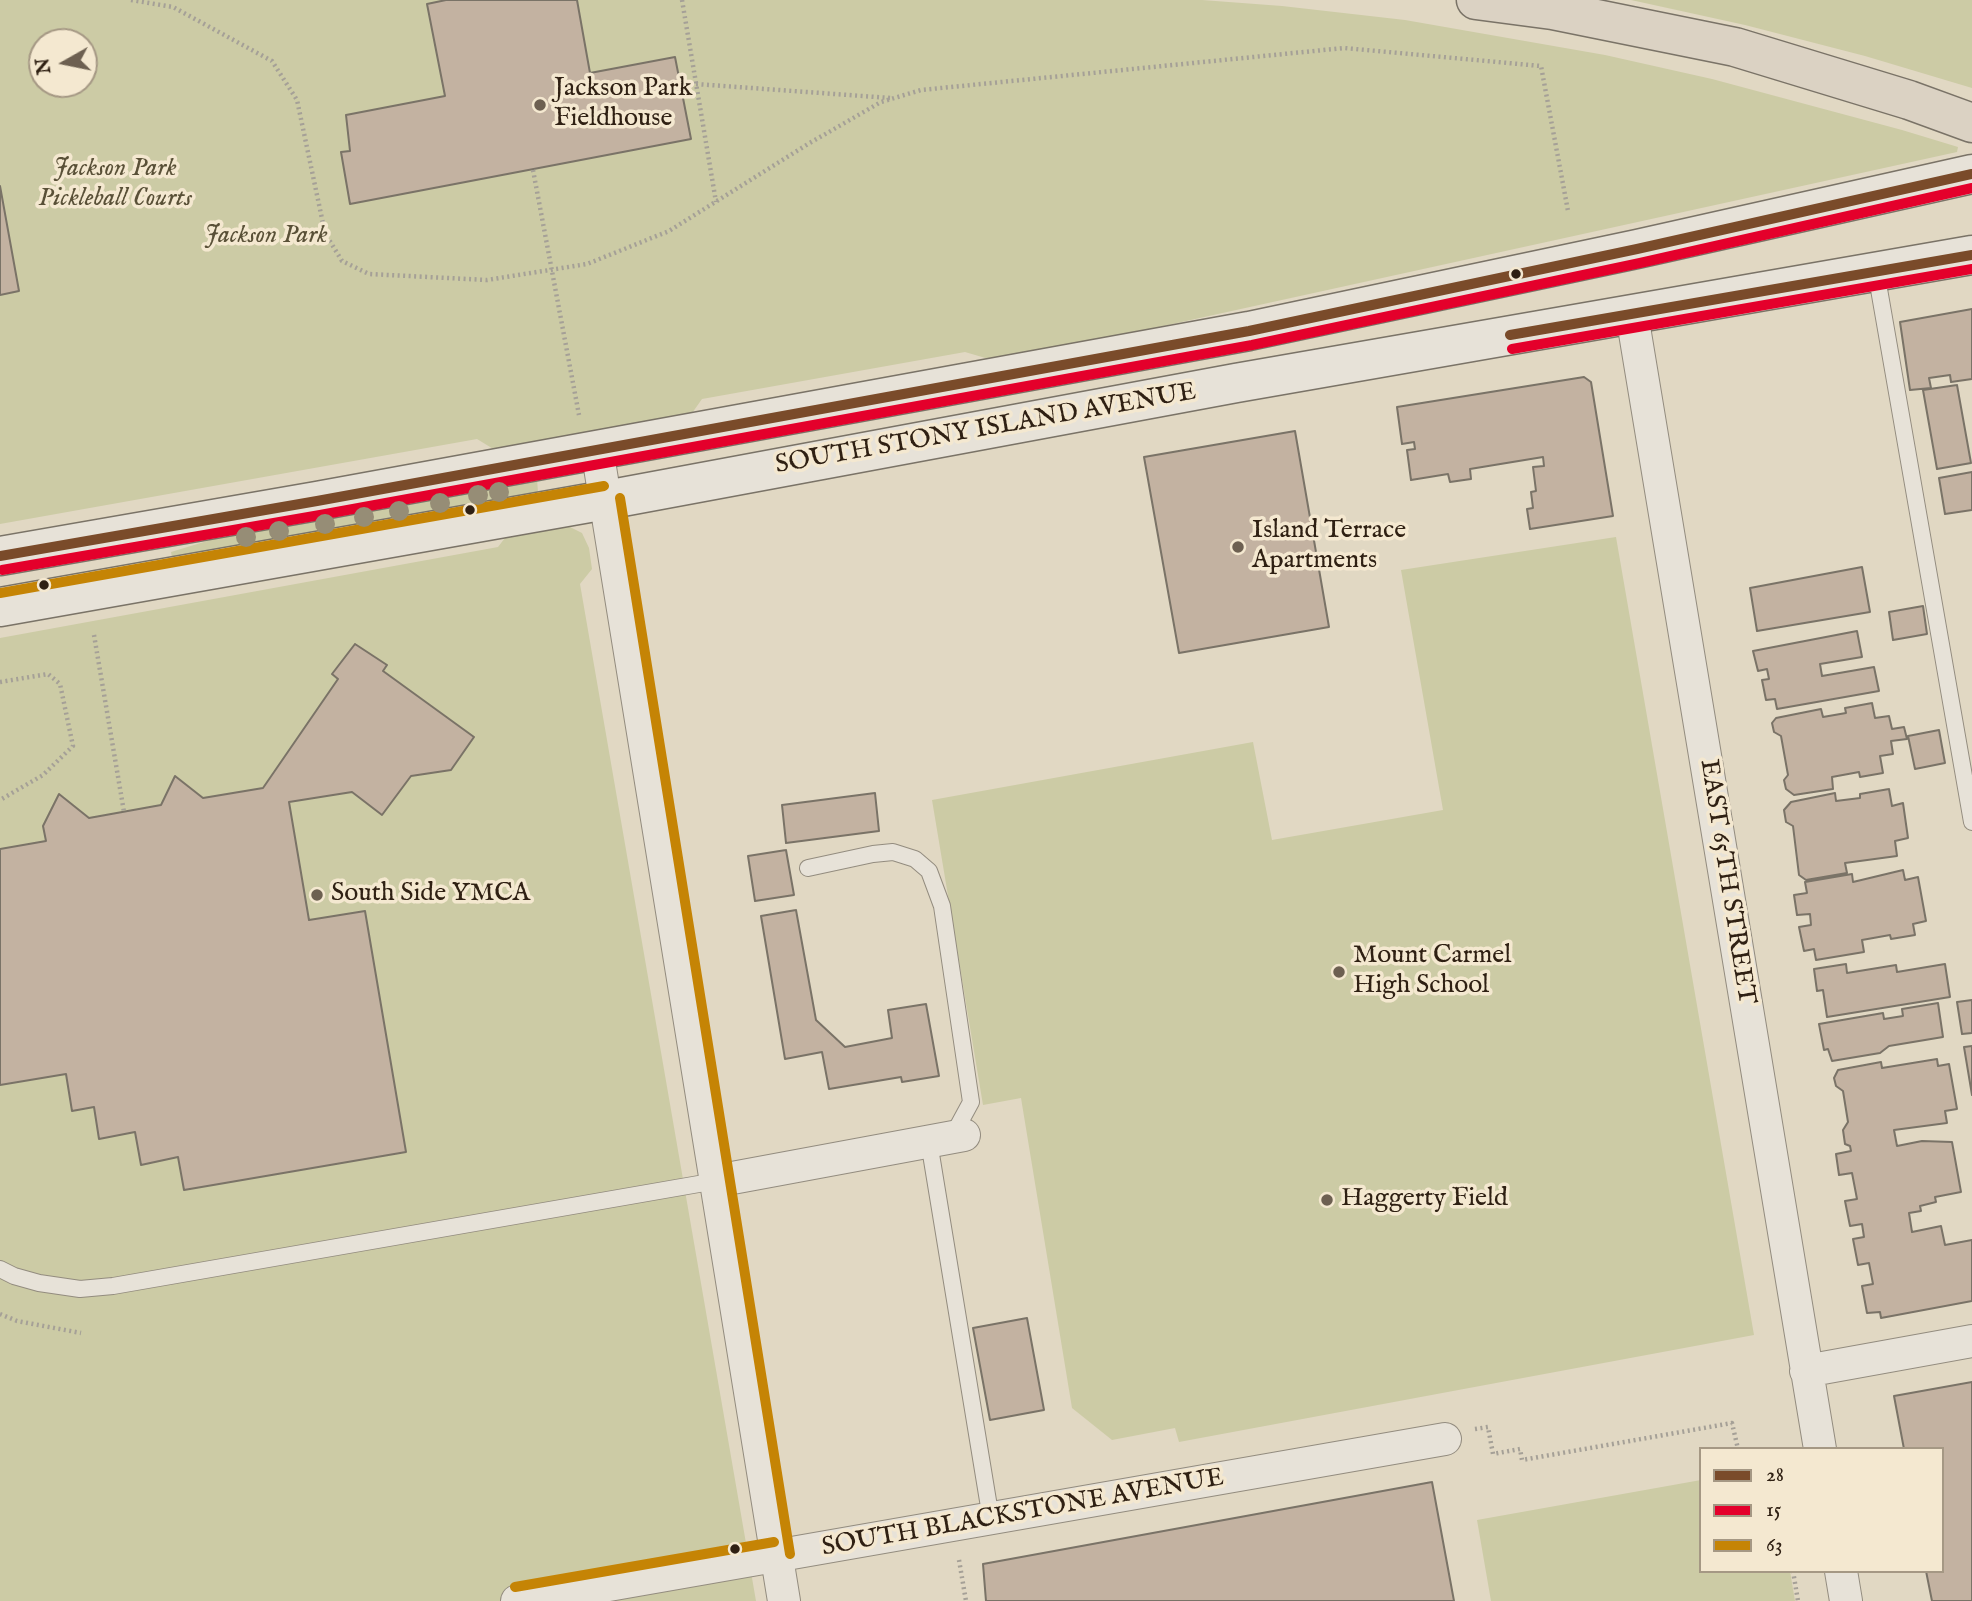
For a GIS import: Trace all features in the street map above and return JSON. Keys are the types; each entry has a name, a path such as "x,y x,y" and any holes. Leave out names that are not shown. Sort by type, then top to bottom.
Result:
{"highway":[{"path":"1476,0 1552,10 1735,47 1909,100 1972,123"}],"main road":[{"name":"SOUTH STONY ISLAND AVENUE","path":"0,556 1249,331 1637,249 1972,174"},
{"name":"SOUTH STONY ISLAND AVENUE","path":"0,607 606,500 1249,381 1972,255"}],"street":[{"name":"EAST 65TH STREET","path":"1632,315 1820,1447"},
{"path":"597,449 784,1601"},
{"path":"716,1181 948,1138"},
{"path":"1806,1371 1972,1341"},
{"name":"SOUTH BLACKSTONE AVENUE","path":"517,1601 1455,1435"},
{"path":"1841,1573 1846,1601"}],"lane":[{"path":"1876,272 1972,822"},
{"path":"808,868 893,852 915,859 929,871 942,906 971,1102 948,1138 991,1519"},
{"path":"0,1269 39,1283 80,1289 113,1286 716,1181"}],"path":[{"path":"131,0 173,7 272,61 297,100 326,233 342,261 369,274 487,280 587,264 669,231 881,102 921,90 1344,48 1541,66 1568,211"},
{"path":"682,0 716,202"},
{"path":"696,84 893,98"},
{"path":"533,170 579,415"},
{"path":"94,635 124,812"},
{"path":"0,682 48,674 60,684 73,746 43,775 0,800"},
{"path":"0,1314 17,1321 81,1333"},
{"path":"1455,1435 1488,1427 1493,1454 1520,1449 1522,1460 1732,1423 1738,1447"},
{"path":"959,1560 966,1601"},
{"path":"1793,1573 1798,1601"}],"green space":[{"name":"Jackson Park","path":"0,0 1202,0 1282,6 1405,20 1605,55 1712,79 1958,147 1957,152 999,362 965,352 702,399 690,416 495,450 477,439 0,524"},
{"path":"1631,0 1972,0 1972,88 1865,56 1745,25"},
{"path":"537,478 538,493 172,558 171,552 240,531"},
{"name":"South Side YMCA","path":"570,527 582,533 589,548 592,569 580,584 756,1601 0,1601 0,638 498,547 508,534"},
{"name":"Haggerty Field","path":"1616,537 1754,1335 1179,1442 1175,1428 1112,1440 1072,1408 1021,1098 983,1105 932,800 1253,742 1272,840 1443,810 1401,570"},
{"path":"1699,1480 1699,1573 1790,1573 1795,1601 1491,1601 1477,1520"}],"building":[{"name":"Jackson Park Fieldhouse","path":"446,0 577,0 590,73 675,57 691,139 350,204 341,152 350,151 346,115 445,96 427,4"},
{"path":"0,186 19,291 0,295"},
{"path":"1972,309 1972,379 1951,382 1950,375 1929,378 1931,388 1910,390 1900,322"},
{"path":"1584,377 1591,382 1613,516 1530,529 1527,509 1533,508 1531,492 1536,491 1533,467 1544,466 1543,457 1470,469 1471,479 1450,482 1448,474 1411,480 1407,450 1415,449 1414,442 1402,444 1397,407"},
{"path":"1957,385 1971,463 1937,469 1923,390"},
{"name":"Island Terrace Apartments","path":"1295,431 1329,627 1179,653 1144,457"},
{"path":"1972,472 1972,510 1945,514 1939,478"},
{"path":"1862,567 1870,612 1757,631 1750,588"},
{"path":"1923,606 1927,634 1893,640 1889,612"},
{"path":"1857,631 1862,657 1820,664 1822,676 1874,667 1879,691 1777,709 1775,699 1766,700 1762,680 1769,679 1767,669 1758,671 1753,651"},
{"path":"355,644 387,665 383,671 474,737 451,770 411,776 382,815 352,792 289,802 309,920 365,911 406,1152 184,1190 178,1157 141,1165 135,1132 99,1139 94,1107 72,1111 66,1074 0,1085 0,849 46,841 43,826 59,794 89,818 161,805 175,776 203,798 263,788 338,679 332,674"},
{"path":"1872,703 1875,718 1889,716 1892,729 1904,727 1907,739 1891,741 1893,754 1880,756 1883,773 1860,777 1859,772 1832,777 1833,789 1794,795 1786,789 1784,780 1788,775 1781,736 1774,732 1772,723 1776,718 1821,709 1823,717 1846,713 1845,708"},
{"path":"1939,730 1945,763 1915,769 1908,736"},
{"path":"1889,789 1892,806 1903,803 1908,838 1895,841 1897,856 1845,863 1847,873 1806,880 1799,875 1793,826 1786,822 1784,810 1791,802 1835,793 1836,801 1860,798 1860,794"},
{"path":"875,793 879,831 786,843 782,805"},
{"path":"786,850 794,895 755,901 748,856"},
{"path":"1903,870 1905,880 1918,877 1926,921 1913,924 1915,935 1891,939 1890,935 1862,940 1864,952 1816,960 1814,949 1804,951 1799,927 1811,925 1810,914 1797,915 1794,895 1807,893 1805,882 1852,874 1853,882"},
{"path":"796,910 816,1020 845,1047 892,1038 888,1010 926,1004 939,1076 902,1082 901,1077 829,1089 822,1052 785,1059 761,916"},
{"path":"1846,964 1847,973 1896,965 1897,972 1945,964 1950,997 1827,1017 1823,990 1817,991 1814,969"},
{"path":"1972,1000 1972,1033 1962,1034 1957,1002"},
{"path":"1938,1003 1943,1037 1889,1046 1880,1053 1832,1061 1828,1049 1824,1050 1819,1024 1883,1013 1884,1019 1903,1016 1902,1009"},
{"path":"1972,1046 1972,1095 1964,1047"},
{"path":"1937,1059 1938,1066 1949,1064 1957,1109 1945,1111 1947,1123 1894,1130 1897,1146 1922,1141 1952,1142 1961,1192 1935,1197 1936,1202 1920,1206 1921,1211 1909,1213 1912,1232 1941,1226 1945,1245 1972,1240 1972,1301 1881,1318 1880,1312 1867,1313 1862,1286 1873,1284 1869,1263 1858,1265 1853,1239 1864,1237 1862,1224 1850,1226 1845,1201 1857,1199 1852,1173 1839,1175 1836,1154 1851,1151 1850,1146 1845,1144 1843,1130 1848,1122 1843,1091 1836,1086 1834,1078 1838,1070 1881,1062 1882,1068"},
{"path":"1027,1318 1044,1410 990,1420 973,1328"},
{"path":"1972,1382 1972,1601 1932,1601 1926,1573 1944,1573 1944,1447 1904,1447 1894,1396"},
{"path":"1432,1482 1454,1601 986,1601 983,1564"}],"transit line":[{"name":"28","path":"0,556 1249,331 1637,249 1972,174"},
{"name":"15","path":"2,570 320,515 1252,345 1640,263 1972,188"},
{"name":"28","path":"1510,335 1972,255"},
{"name":"15","path":"1512,349 1972,269"},
{"name":"63","path":"0,593 604,486"},
{"name":"63","path":"620,498 790,1554"},
{"name":"63","path":"515,1587 774,1542"}],"place":[{"name":"Jackson Park Fieldhouse","path":"540,105"},
{"name":"Island Terrace Apartments","path":"1238,547"},
{"name":"South Side YMCA","path":"317,895"},
{"name":"Mount Carmel High School","path":"1339,972"},
{"name":"Haggerty Field","path":"1327,1200"}],"park label":[{"name":"Jackson Park Pickleball Courts","path":"115,185"}]}
